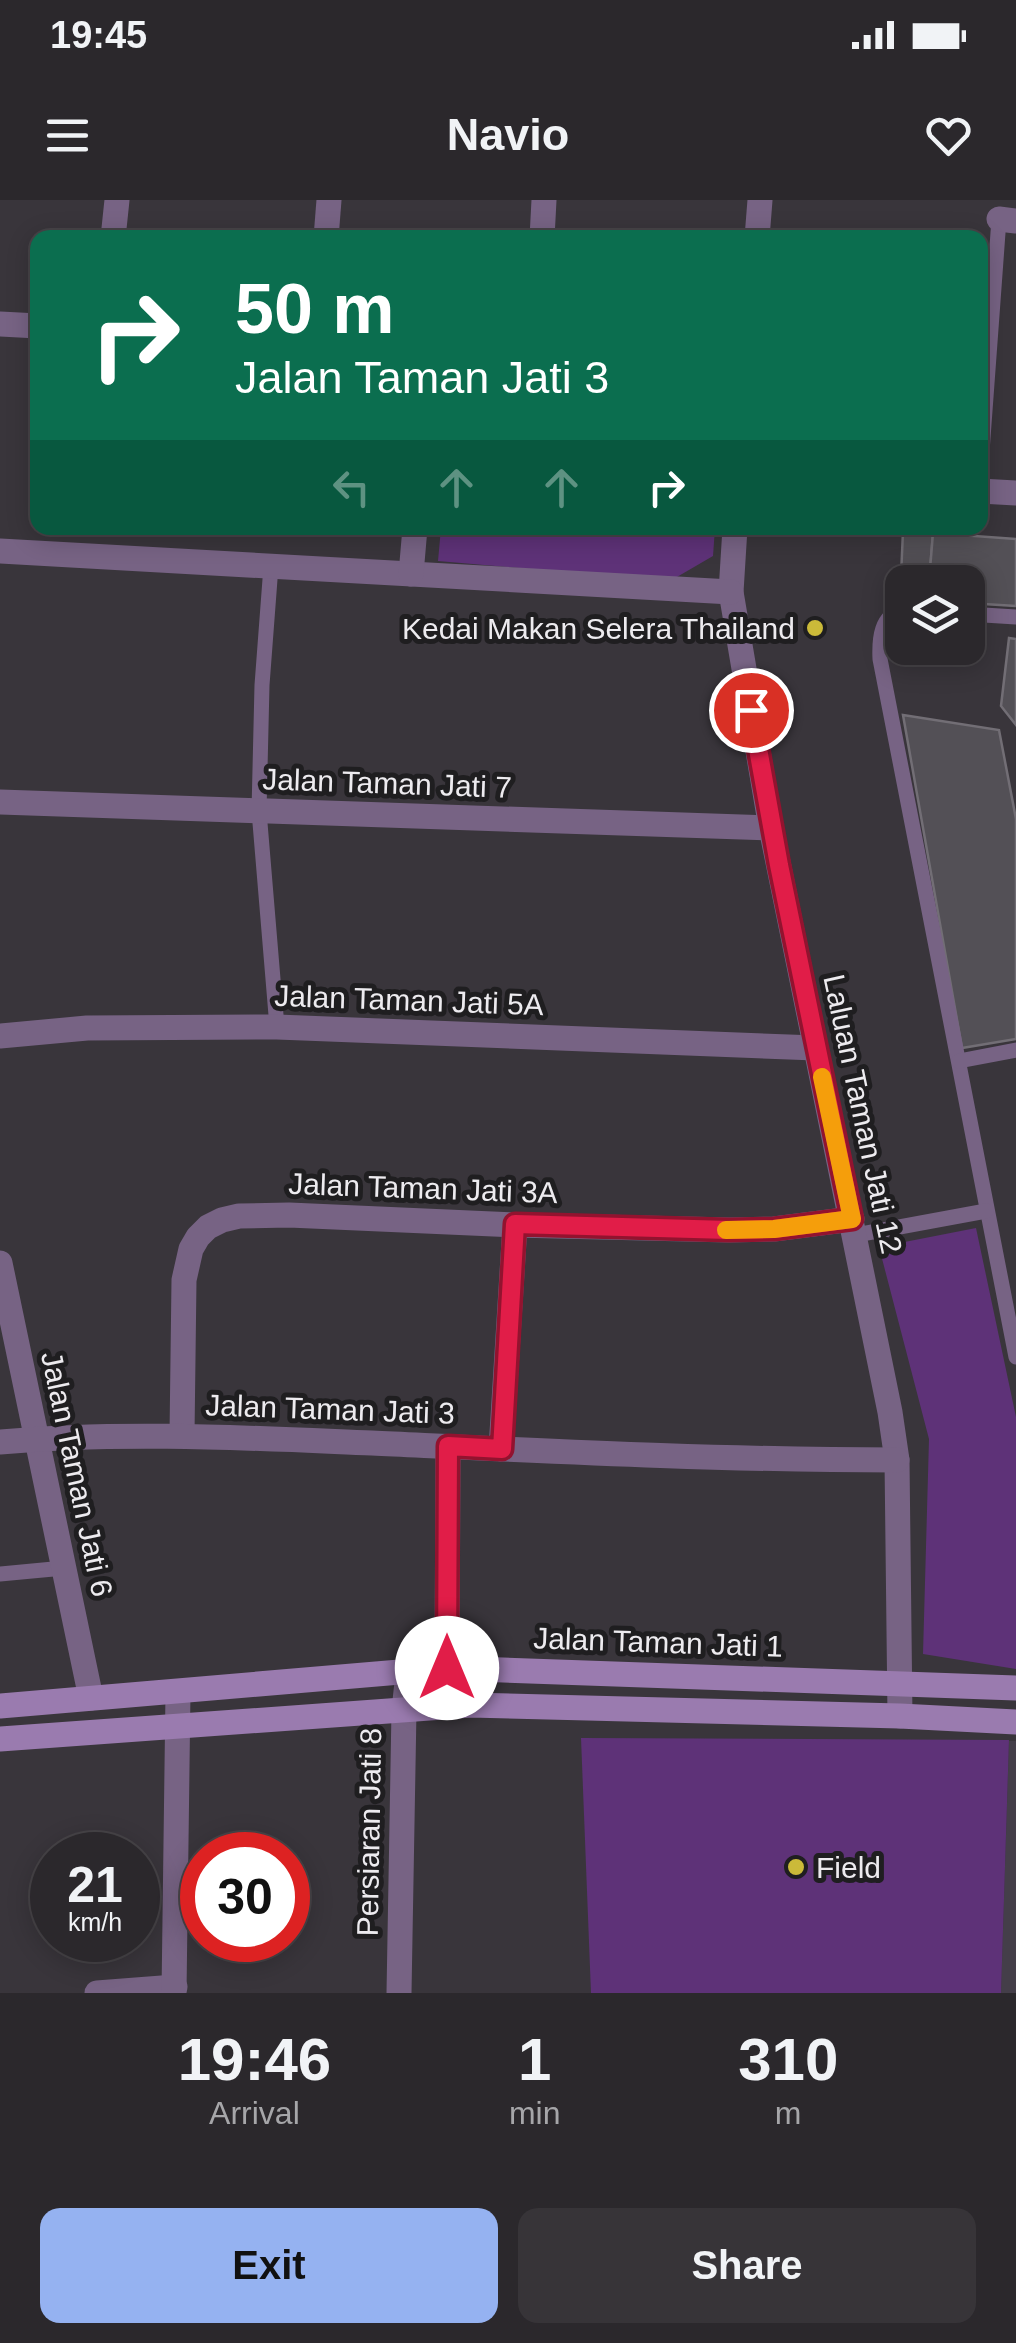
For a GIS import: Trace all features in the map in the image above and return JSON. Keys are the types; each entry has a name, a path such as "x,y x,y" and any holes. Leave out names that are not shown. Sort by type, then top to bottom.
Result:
{"street":[{"path":"115,230 117,200"},
{"path":"327,230 329,200"},
{"path":"542,230 544,200"},
{"path":"758,230 760,200"},
{"path":"0,324 30,326"},
{"path":"988,491 1016,493"},
{"path":"411,574 414,535"},
{"name":"Laluan Taman Jati 12","path":"734,535 731,592 772,828 890,1412 896,1460 900,1716"},
{"path":"0,550 731,592"},
{"name":"Jalan Taman Jati 7","path":"0,802 772,828"},
{"name":"Jalan Taman Jati 5A","path":"0,1036 88,1028 277,1027 816,1048"},
{"name":"Jalan Taman Jati 3A","path":"182,1435 184,1280 191,1249 208,1227 222,1220 289,1215 729,1230 854,1227"},
{"path":"502,1449 515,1224"},
{"name":"Jalan Taman Jati 6","path":"0,1263 91,1698"},
{"name":"Jalan Taman Jati 3","path":"0,1442 182,1435 787,1460 896,1460"},
{"path":"447,1668 448,1446"},
{"name":"Jalan Taman Jati 1","path":"0,1706 447,1668 1016,1688"},
{"name":"Persiaran Jati 8","path":"399,1993 408,1673"},
{"path":"96,1993 174,1990 178,1692"},
{"path":"0,1739 471,1705 1016,1722"}],"lane":[{"path":"988,402 1007,220"},
{"path":"270,566 258,811 277,1027"},
{"path":"985,615 1016,617"},
{"path":"885,626 880,659 1016,1357"},
{"path":"959,1061 1016,1050"},
{"name":"Jalan Taman Jati 3A","path":"854,1227 986,1211"},
{"path":"0,1574 64,1568"}],"shaded area":[{"path":"440,535 714,535 713,556 670,581 438,561"},
{"path":"976,1228 1016,1417 1016,1669 923,1654 929,1439 879,1247"},
{"name":"Field","path":"581,1738 1009,1740 1001,1993 591,1993"},
{"path":"1009,1741 1016,1741 1016,1993 1001,1993"}],"building":[{"path":"903,535 933,535 930,565 902,565"},
{"path":"933,535 1016,539 1016,606 985,604 985,565 930,565"},
{"path":"1009,638 1016,639 1016,725 1001,706"},
{"path":"903,715 999,730 1016,819 1016,1039 962,1048"}],"slow traffic":[{"path":"726,1230 774,1229 852,1219 822,1077"}],"place":[{"name":"Kedai Makan Selera Thailand","path":"815,628"},
{"name":"Field","path":"796,1867"}],"route":[{"path":"447,1668 448,1446 502,1449 515,1224 729,1230 774,1229 852,1219 751,710"}]}
